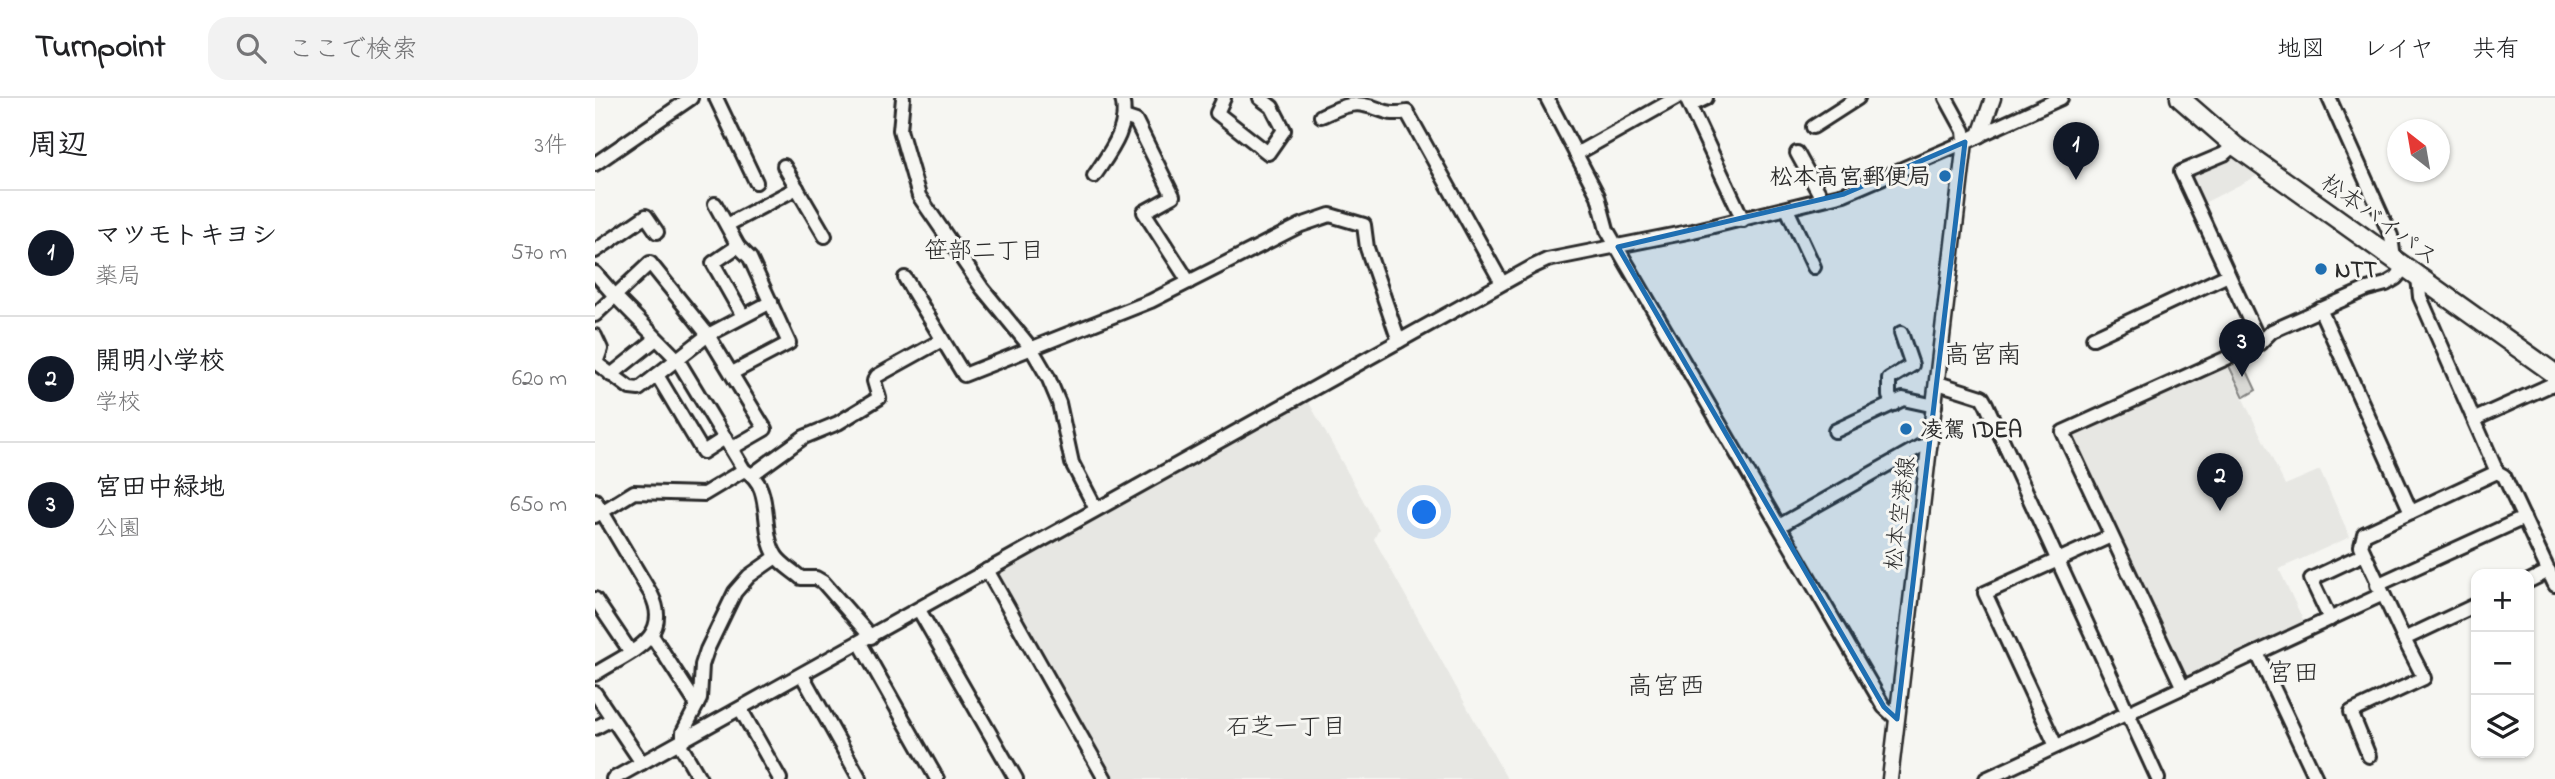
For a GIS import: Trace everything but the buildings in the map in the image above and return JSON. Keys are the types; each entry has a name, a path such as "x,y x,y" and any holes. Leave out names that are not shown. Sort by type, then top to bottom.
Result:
{"highway":[{"name":"松本バイパス","path":"2181,98 2234,145 2555,374"}],"main road":[{"path":"1965,142 1980,135 1993,98"},
{"name":"松本空港線","path":"1890,779 1965,142"}],"street":[{"path":"595,164 691,98"},
{"path":"716,98 756,182"},
{"path":"903,98 900,130 919,196 982,289 1031,348 1059,403 1072,463 1096,509"},
{"path":"1094,176 1121,132 1124,117 1122,98"},
{"path":"1224,98 1217,113 1268,153 1284,131 1275,104 1260,98"},
{"path":"1547,98 1598,196 1608,230 1884,708 1897,719"},
{"path":"1576,153 1676,98"},
{"path":"1706,98 1689,102 1744,220"},
{"path":"1813,127 1859,98"},
{"path":"618,778 919,610 987,569 1547,260 1744,220 1844,194 1965,142 1964,131 1946,98"},
{"path":"1980,135 2061,98"},
{"path":"2329,98 2497,472 2504,476 2555,585"},
{"path":"1321,116 1350,104 1366,105 1384,114 1407,112 1502,283"},
{"path":"1124,117 1136,121 1173,196 1144,212 1189,282"},
{"path":"2234,145 2224,154 2181,172 2260,343"},
{"path":"1797,153 1819,193"},
{"path":"785,166 825,236"},
{"path":"727,225 797,188"},
{"path":"716,204 738,246 750,258 789,343 732,373"},
{"path":"1787,209 1814,267"},
{"path":"905,278 964,375 1151,301 1301,225 1330,215 1364,225 1367,248 1399,341"},
{"path":"595,251 646,216 657,232"},
{"path":"738,246 713,263 743,316"},
{"path":"595,315 650,263 708,335 765,429 703,452 657,375"},
{"path":"2183,688 2063,432 2260,343 2272,331 2320,309 2386,284 2406,267"},
{"path":"595,272 614,296 677,359 764,498 768,535 776,556 801,578 816,578 823,582 866,640 937,779"},
{"path":"2092,338 2228,275"},
{"path":"595,336 601,349 596,363 630,388 639,389 708,335 771,302"},
{"path":"2320,309 2411,512"},
{"path":"1894,404 1889,396 1889,379 1912,365 1901,333"},
{"path":"611,375 656,339"},
{"path":"595,674 653,637 659,620 659,609 598,509 633,492 703,494 749,472 804,437 838,423 880,398 874,381 877,376 942,340"},
{"path":"1938,383 1982,397 2158,779"},
{"path":"2475,419 2555,383"},
{"path":"1835,431 1903,399 1935,406"},
{"path":"1779,526 1930,444"},
{"path":"2369,756 2351,712 2424,678 2362,555 2364,534 2497,472"},
{"path":"1986,779 2330,619 2379,590 2524,518"},
{"path":"2056,746 1985,593 2111,536"},
{"path":"2330,619 2311,579 2362,555"},
{"path":"700,779 681,742 683,732 697,705 705,658 735,592 748,576 776,556"},
{"path":"987,569 1105,779"},
{"path":"2534,579 2549,572"},
{"path":"595,599 630,651"},
{"path":"2404,639 2471,607"},
{"path":"919,610 1016,779"},
{"path":"653,637 697,705"},
{"path":"2257,653 2316,778 2313,779"},
{"path":"802,675 860,779"},
{"path":"595,693 642,763"},
{"path":"740,710 780,779"},
{"path":"595,728 612,719"}],"highlighted area":[{"path":"1965,142 1897,719 1884,707 1618,247 1844,194"}],"shaded area":[{"path":"2229,155 2257,176 2200,205 2187,175"},
{"path":"2241,358 2256,390 2244,397 2228,364"},
{"path":"2226,364 2285,485 2320,470 2350,537 2279,569 2305,624 2184,684 2071,443 2073,434"},
{"path":"1307,399 1379,529 1374,539 1507,779 1109,779 993,574"}],"place":[{"name":"松本高宮郵便局","path":"1945,176"},
{"name":"マツモトキヨシ","path":"2076,180"},
{"name":"NTT","path":"2321,269"},
{"name":"宮田中緑地","path":"2242,377"},
{"name":"凌駕 IDEA","path":"1906,429"},
{"name":"開明小学校","path":"2220,511"}],"district":[{"name":"笹部二丁目","path":"984,250"},
{"name":"高宮南","path":"1983,354"},
{"name":"宮田","path":"2293,672"},
{"name":"高宮西","path":"1666,685"},
{"name":"石芝一丁目","path":"1286,726"}]}
